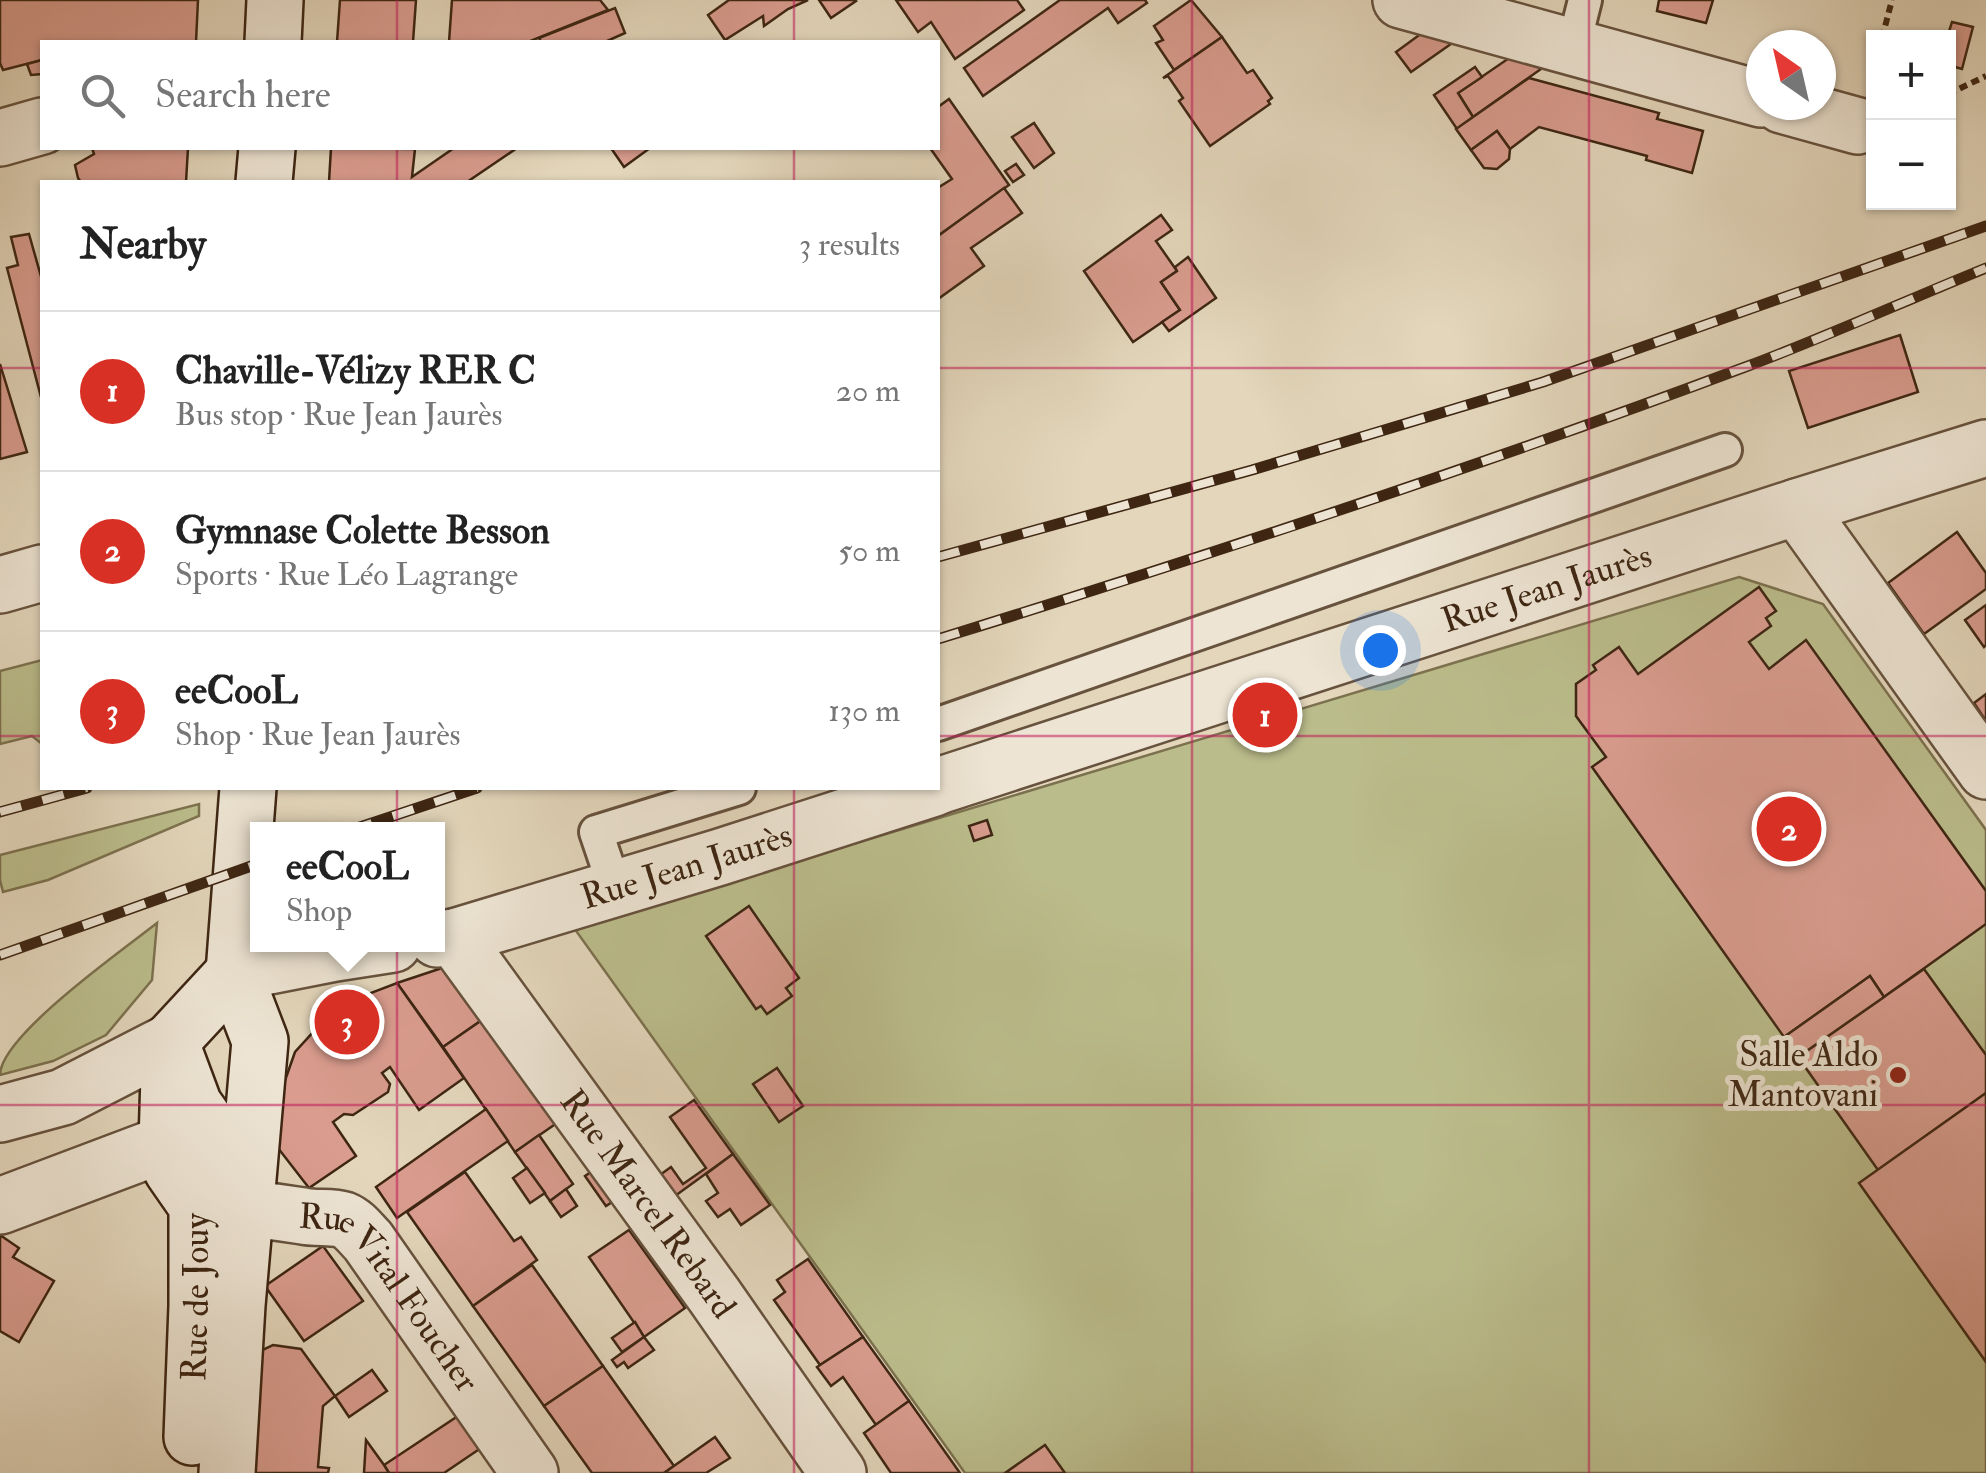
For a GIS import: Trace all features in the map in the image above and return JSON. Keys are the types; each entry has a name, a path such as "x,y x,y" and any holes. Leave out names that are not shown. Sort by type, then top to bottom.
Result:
{"street":[{"path":"273,40 275,0"},
{"path":"1420,2 1579,24 1746,93"},
{"path":"1836,120 1858,126"},
{"path":"0,138 40,127"},
{"path":"264,180 266,150"},
{"name":"Rue Jean Jaurès","path":"940,786 1986,448"},
{"path":"1797,507 1986,771"},
{"path":"0,584 40,574"},
{"name":"Rue de Jouy","path":"190,1473 197,1306 229,1200 260,1041 234,973 248,790"},
{"name":"Rue Jean Jaurès","path":"446,938 926,790"},
{"name":"Rue Marcel Rebard","path":"446,938 723,1308 838,1473"},
{"path":"0,1114 63,1097 170,1042 234,973 341,952"},
{"path":"170,1042 194,1106 211,1129 212,1154 229,1200"},
{"name":"Rue de Jouy","path":"170,1042 167,1142 172,1170 229,1200"},
{"path":"0,1206 167,1142"},
{"name":"Rue de Jouy","path":"227,1473 229,1200"},
{"name":"Rue Vital Foucher","path":"229,1200 344,1220 357,1228 530,1473"}],"lane":[{"path":"940,723 1725,450"},
{"path":"615,888 596,832 732,790"}],"path":[{"path":"1884,30 1892,0"},
{"path":"1956,90 1986,76"}],"green space":[{"path":"1739,577 1823,604 1986,830 1986,1473 965,1473 574,928"},
{"path":"40,661 40,742 32,736 0,744 0,671"},
{"path":"199,804 199,816 48,880 3,892 0,855"},
{"path":"157,923 152,980 106,1035 53,1061 0,1075 5,1058 41,1017"}],"building":[{"path":"0,0 198,0 196,40 40,40 40,61 3,70"},
{"path":"340,0 416,0 413,40 337,40"},
{"path":"452,0 600,0 608,10 533,40 449,40"},
{"path":"729,0 808,0 764,26 763,16 725,40 708,15"},
{"path":"819,0 855,0 856,1 831,18"},
{"path":"896,0 1017,0 1024,10 955,59 931,22 918,32"},
{"path":"1060,0 1147,3 1118,23 1108,8 983,96 964,68"},
{"path":"1191,0 1222,37 1174,70 1156,43 1163,40 1154,26"},
{"path":"1659,0 1713,0 1706,23 1657,11"},
{"path":"615,8 625,33 609,40 539,38"},
{"path":"1952,22 1973,27 1962,69 1956,67 1956,30 1950,30"},
{"path":"1426,30 1458,39 1411,72 1396,52"},
{"path":"1222,37 1247,73 1253,70 1272,98 1270,104 1210,146 1179,101 1183,98 1168,76 1163,78"},
{"path":"1515,54 1548,64 1473,117 1458,93"},
{"path":"40,61 40,74 31,75 27,64"},
{"path":"1475,67 1482,77 1458,93 1473,117 1457,129 1434,95"},
{"path":"1529,78 1659,113 1657,119 1703,131 1692,173 1646,160 1647,156 1539,127 1510,149 1497,131 1471,150 1456,129"},
{"path":"949,99 1009,185 940,235 940,186 952,179 931,150 940,150 940,106"},
{"path":"1034,123 1054,153 1034,168 1012,137"},
{"path":"1497,131 1510,149 1509,159 1497,169 1484,168 1471,150"},
{"path":"93,150 188,150 186,180 80,180 75,165 94,154"},
{"path":"331,150 415,150 412,177 451,150 514,150 470,180 329,180"},
{"path":"612,150 647,150 624,167"},
{"path":"1016,164 1024,175 1013,182 1005,171"},
{"path":"1004,188 1022,213 971,248 984,266 940,298 940,235"},
{"path":"1161,215 1172,230 1156,241 1177,271 1161,282 1180,310 1133,342 1084,271"},
{"path":"29,234 40,273 40,393 7,268 18,265 11,237"},
{"path":"1188,257 1216,298 1169,331 1162,322 1180,310 1161,282"},
{"path":"1900,335 1918,392 1808,428 1789,371"},
{"path":"0,364 27,452 0,459"},
{"path":"1957,532 1986,573 1986,589 1924,634 1888,583"},
{"path":"1759,587 1776,611 1766,618 1771,626 1749,642 1769,669 1806,640 1986,891 1986,924 1884,997 1870,976 1784,1037 1592,767 1606,757 1576,716 1576,684 1596,670 1593,665 1619,647 1638,674"},
{"path":"1986,605 1986,645 1984,647 1965,620"},
{"path":"1986,694 1986,721 1974,703"},
{"path":"987,820 992,835 974,841 969,826"},
{"path":"749,906 799,978 786,988 792,996 767,1014 761,1006 756,1009 706,936"},
{"path":"445,967 482,1020 443,1047 397,983"},
{"name":"Salle Aldo Mantovani","path":"1924,969 1986,1055 1986,1093 1878,1170 1798,1057"},
{"path":"1870,976 1884,997 1798,1057 1784,1037"},
{"path":"397,983 464,1078 419,1110 390,1067 382,1073 390,1084 388,1092 353,1115 344,1114 333,1122 356,1156 309,1188 271,1139 276,1106 295,1052 316,1029 368,994"},
{"path":"482,1020 567,1116 515,1152 443,1047"},
{"path":"777,1068 803,1106 779,1122 753,1084"},
{"path":"1986,1093 1986,1362 1859,1183"},
{"path":"694,1100 733,1154 668,1201 653,1180 671,1167 683,1184 706,1168 670,1117"},
{"path":"486,1109 508,1141 397,1218 376,1187"},
{"path":"539,1135 573,1184 550,1201 515,1152"},
{"path":"733,1154 770,1205 741,1225 730,1209 718,1217 706,1201 718,1193 706,1174"},
{"path":"601,1165 623,1195 606,1206 585,1176"},
{"path":"527,1168 545,1193 530,1203 513,1178"},
{"path":"465,1172 514,1241 521,1237 537,1260 473,1306 407,1212"},
{"path":"566,1189 577,1206 561,1217 550,1201"},
{"path":"629,1230 685,1308 644,1337 589,1257"},
{"path":"0,1235 19,1248 13,1257 54,1281 19,1342 0,1331"},
{"path":"323,1246 363,1301 304,1341 265,1286"},
{"path":"808,1259 863,1337 820,1365 774,1300 785,1292 777,1280"},
{"path":"532,1265 603,1366 544,1406 473,1306"},
{"path":"635,1322 644,1337 622,1352 612,1338"},
{"path":"644,1337 654,1350 628,1368 624,1362 617,1367 612,1360"},
{"path":"863,1337 909,1401 876,1425 843,1377 831,1386 817,1367"},
{"path":"273,1345 301,1349 335,1396 323,1406 318,1467 329,1468 328,1473 251,1473 258,1352"},
{"path":"603,1366 674,1466 664,1473 592,1473 544,1406"},
{"path":"372,1370 387,1391 349,1417 335,1396"},
{"path":"909,1401 960,1473 891,1473 864,1433"},
{"path":"458,1416 481,1448 444,1473 389,1473 384,1465"},
{"path":"715,1437 730,1458 706,1473 664,1473"},
{"path":"366,1440 384,1465 389,1473 364,1473"},
{"path":"1045,1445 1065,1473 1005,1473"}],"railway":[{"path":"940,556 1252,470 1543,382 1986,226"},
{"path":"940,638 1547,439 1778,354 1986,268"},
{"path":"0,812 80,790"},
{"path":"375,822 471,790"},
{"path":"0,955 250,866"}],"place":[{"name":"Chaville-Vélizy RER C","path":"1265,715"},
{"name":"Gymnase Colette Besson","path":"1789,829"},
{"name":"eeCooL","path":"347,1022"},
{"name":"Salle Aldo Mantovani","path":"1898,1075"}]}
